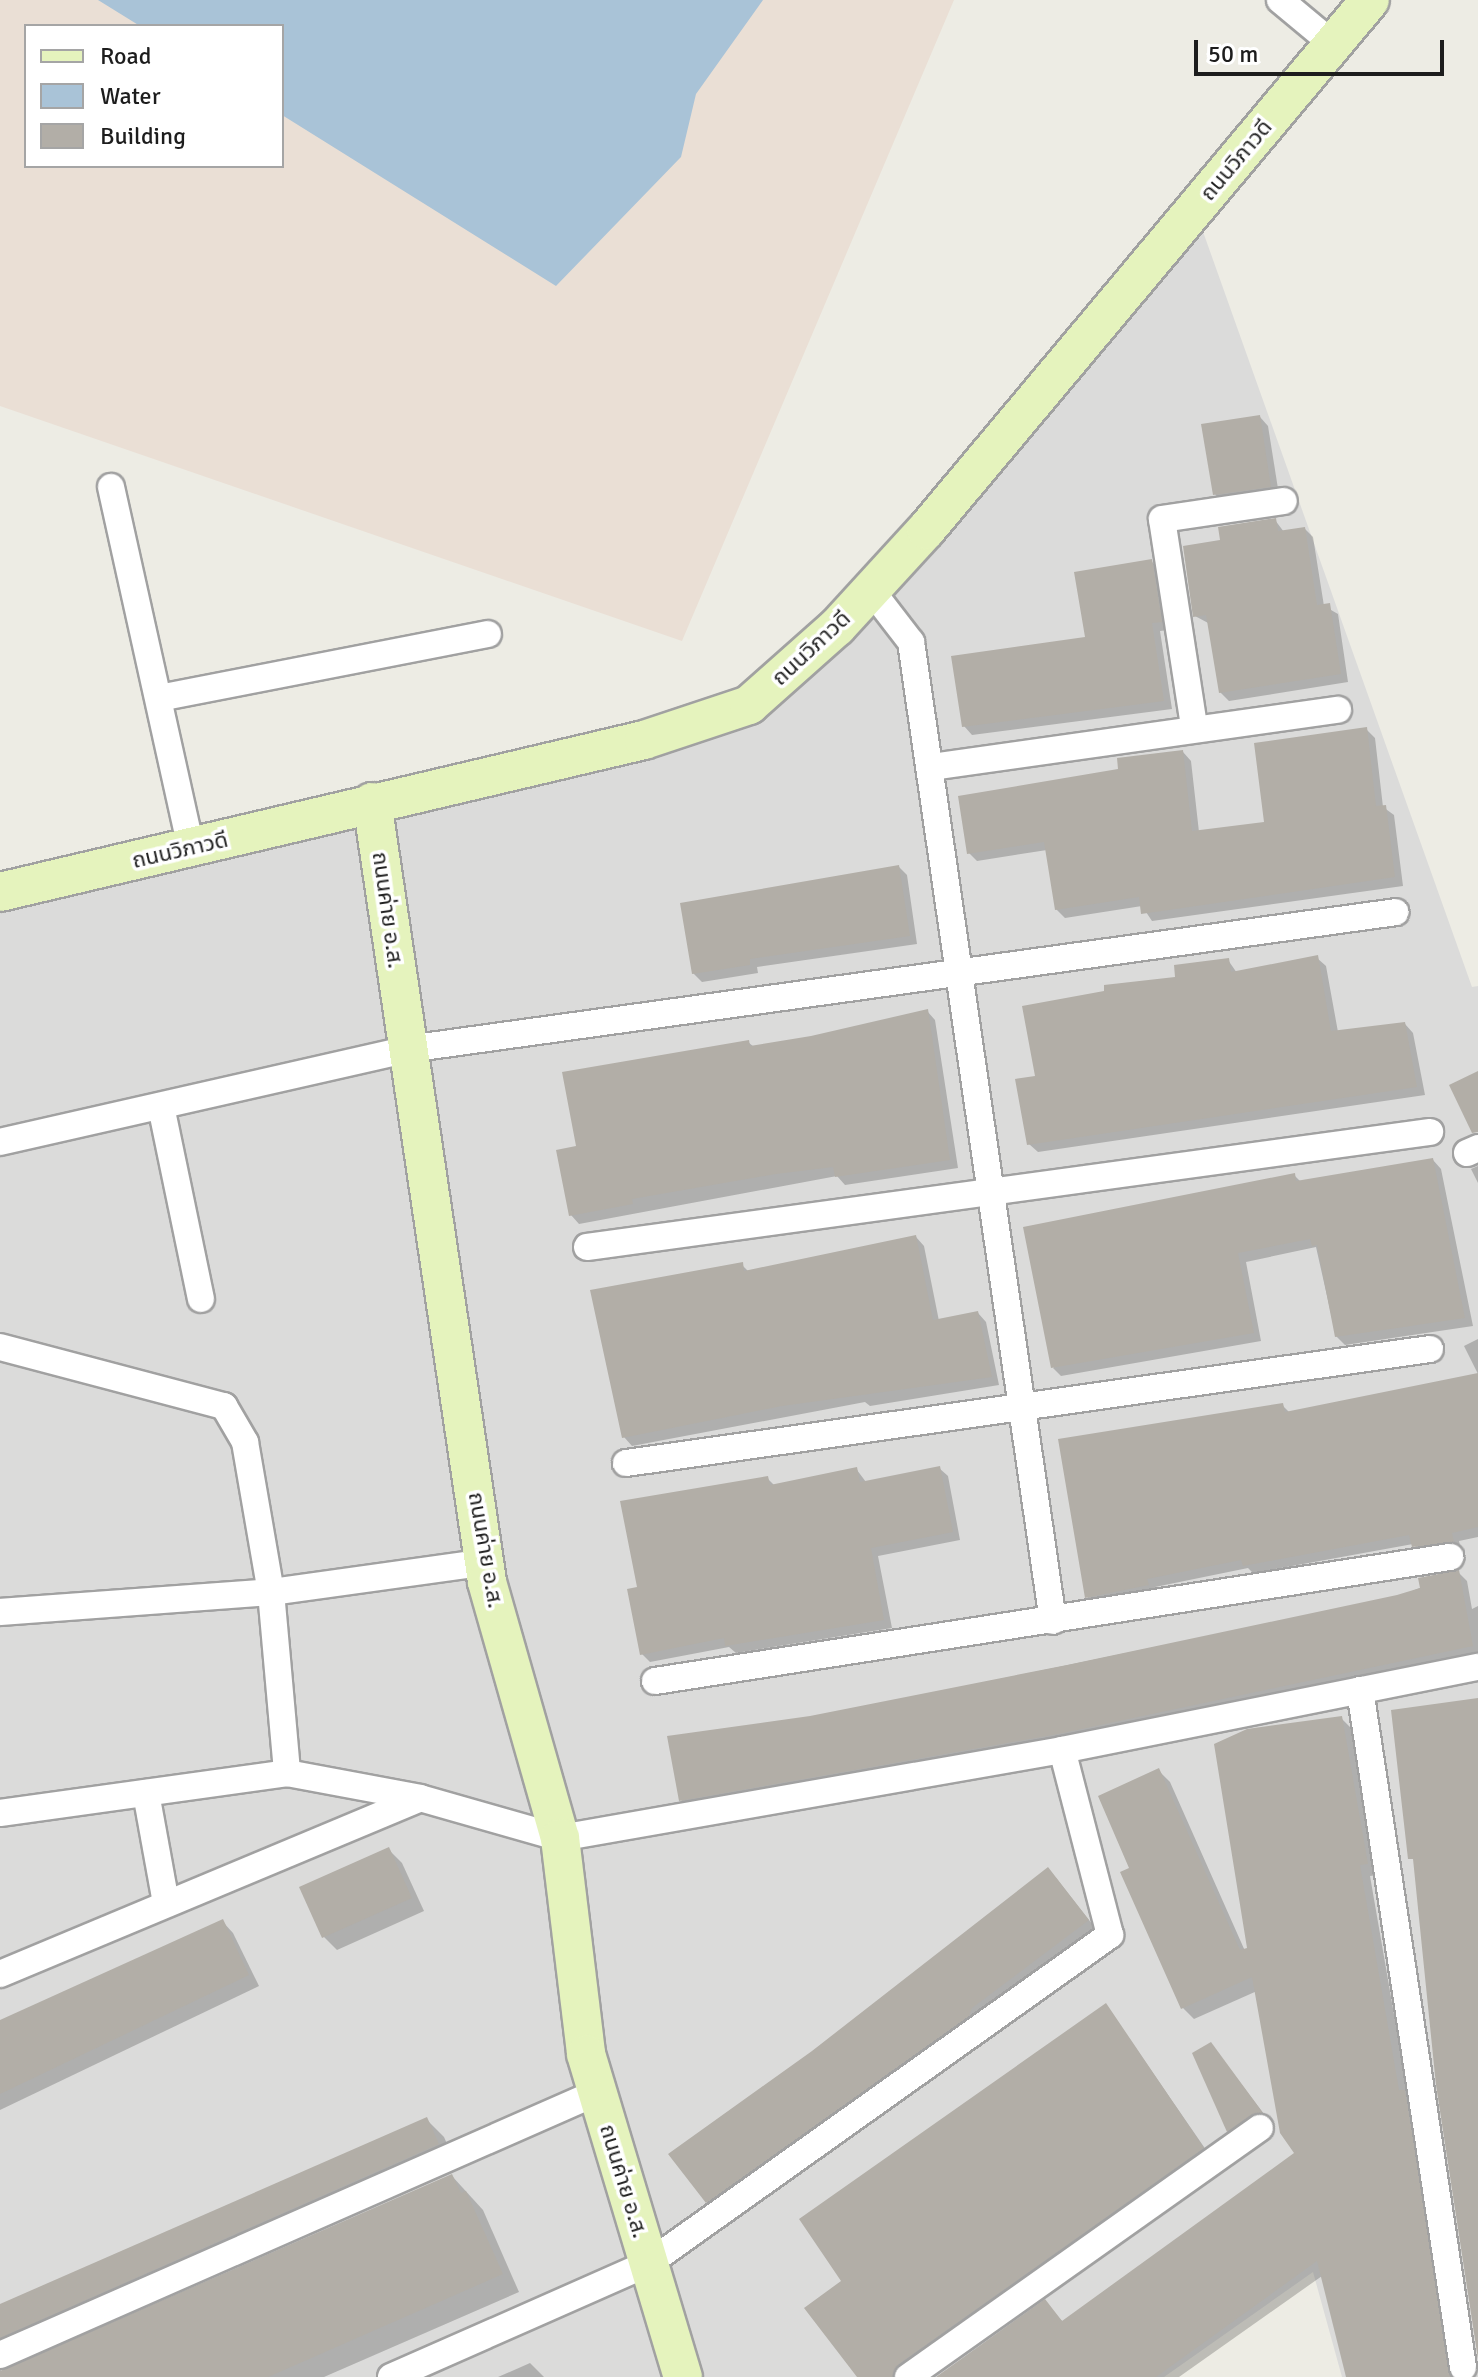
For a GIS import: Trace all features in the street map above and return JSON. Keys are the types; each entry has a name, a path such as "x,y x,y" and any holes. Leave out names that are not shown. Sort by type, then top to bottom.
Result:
{"street":[{"path":"1280,0 1333,44"},
{"name":"ถนนวิภาวดี","path":"0,892 644,740 749,705 871,590 1370,0"},
{"path":"111,487 191,848"},
{"path":"1194,726 1162,519 1284,501"},
{"path":"871,590 911,642 1053,1621"},
{"path":"159,698 488,634"},
{"path":"931,767 1194,726 1338,710"},
{"name":"ถนนค่าย อ.ส.","path":"372,802 487,1562 487,1582 560,1838 586,2054 683,2377"},
{"path":"0,1142 408,1049 1396,912"},
{"path":"161,1106 201,1299"},
{"path":"587,1247 1430,1132"},
{"path":"0,1347 224,1406 245,1442 271,1592 287,1773"},
{"path":"626,1463 1430,1349"},
{"path":"655,1681 1450,1557"},
{"path":"0,1612 271,1592 487,1562"},
{"path":"0,1813 287,1773 420,1798 560,1838 1062,1750 1478,1667"},
{"path":"1360,1690 1463,2367"},
{"path":"391,2377 649,2263 1110,1935 1062,1750"},
{"path":"146,1793 166,1903"},
{"path":"0,1974 420,1798"},
{"path":"0,2355 598,2092"},
{"path":"908,2377 1260,2128"}],"shaded area":[{"path":"0,0 954,0 682,641 0,406"},
{"path":"1196,212 1472,987 1478,986 1478,2377 1342,2377 1313,2272 1164,2377 0,2377 0,896 751,711"}],"water":[{"path":"98,0 763,0 696,94 681,157 556,286 284,116 284,24 137,24"}],"building":[{"path":"1260,415 1271,487 1213,495 1201,424"},
{"path":"1276,518 1278,531 1305,527 1317,605 1330,603 1341,674 1219,693 1206,615 1193,617 1183,546 1220,540 1218,527"},
{"path":"1152,559 1162,622 1152,623 1164,701 962,727 951,656 1085,637 1074,572"},
{"path":"1367,727 1376,806 1386,805 1395,877 1141,914 1139,897 1055,910 1044,842 967,854 958,796 1118,769 1117,758 1183,750 1192,831 1264,822 1254,743"},
{"path":"899,865 910,936 750,959 750,965 692,974 680,903"},
{"path":"1318,955 1331,1031 1405,1022 1417,1087 1027,1145 1015,1079 1035,1076 1022,1006 1104,991 1104,985 1175,977 1174,965 1229,958 1231,972"},
{"path":"928,1009 950,1160 835,1177 833,1167 776,1174 632,1199 633,1204 569,1216 556,1150 576,1146 562,1072 749,1040 750,1046 811,1036"},
{"path":"1478,1071 1478,1132 1472,1133 1449,1085"},
{"path":"1433,1158 1465,1318 1335,1337 1317,1245 1312,1246 1310,1239 1238,1253 1254,1333 1051,1368 1023,1227 1295,1173 1296,1181"},
{"path":"916,1235 933,1320 978,1311 992,1377 782,1406 622,1438 590,1290 743,1262 744,1271"},
{"path":"1478,1373 1478,1527 1452,1533 1454,1542 1412,1547 1409,1535 1243,1566 1241,1560 1147,1579 1149,1585 1085,1598 1058,1439 1283,1403 1285,1412"},
{"path":"940,1466 953,1532 871,1548 884,1620 725,1646 724,1638 640,1655 627,1589 637,1587 620,1501 768,1476 770,1485 857,1467 860,1482"},
{"path":"1459,1570 1473,1646 1058,1734 679,1801 667,1736 810,1716 1067,1665 1397,1595 1420,1588 1418,1578"},
{"path":"1478,1698 1478,2359 1436,2085 1413,1859 1408,1859 1391,1710"},
{"path":"1342,1716 1368,1864 1360,1865 1399,2090 1405,2090 1451,2377 1346,2377 1317,2261 1156,2377 936,2377 1045,2299 1062,2321 1294,2153 1280,2133 1252,1977 1181,2009 1120,1872 1129,1868 1098,1796 1159,1768 1240,1950 1247,1948 1214,1744 1247,1729"},
{"path":"389,1847 412,1898 322,1938 299,1887"},
{"path":"1048,1867 1089,1920 972,2008 969,2016 706,2203 668,2154 812,2051"},
{"path":"223,1919 249,1975 0,2094 0,2020"},
{"path":"1106,2003 1204,2148 899,2364 892,2377 857,2377 804,2308 841,2281 799,2219"},
{"path":"1211,2042 1263,2113 1227,2132 1192,2053"},
{"path":"427,2117 439,2144 0,2338 0,2304"},
{"path":"452,2174 461,2193 466,2191 503,2274 268,2377 0,2377 0,2371"}]}
